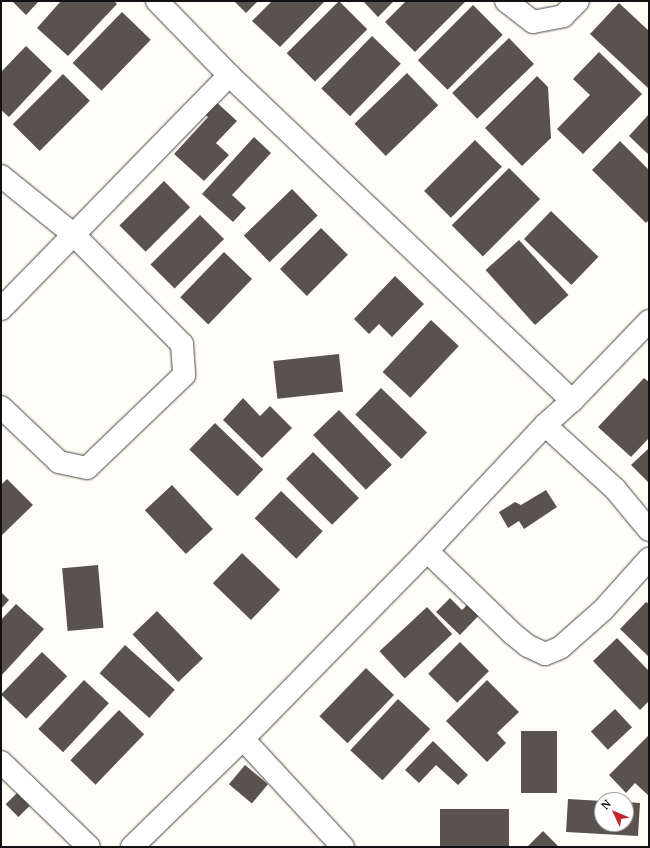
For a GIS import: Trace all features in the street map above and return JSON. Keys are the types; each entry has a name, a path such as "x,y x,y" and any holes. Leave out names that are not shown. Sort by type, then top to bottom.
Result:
{"street":[{"path":"157,1 229,75 572,402"},
{"path":"506,1 533,22 563,16 578,1"},
{"path":"1,309 229,75"},
{"path":"1,176 73,234 182,344 184,376 87,468 59,462 1,407"},
{"path":"133,847 243,739 427,551 544,425 572,402 649,321"},
{"path":"544,425 615,489 649,530"},
{"path":"427,551 513,634 528,646 545,654 560,648 603,610 649,560"},
{"path":"243,739 343,847"},
{"path":"1,762 89,847"}],"building":[{"path":"12,1 39,1 26,15"},
{"path":"61,1 114,1 117,4 68,56 37,28"},
{"path":"234,1 258,1 246,13"},
{"path":"272,1 325,1 280,47 252,21"},
{"path":"339,1 367,29 315,82 287,53"},
{"path":"363,1 394,1 378,17"},
{"path":"406,1 466,1 415,52 385,22"},
{"path":"619,3 649,31 648,88 590,34"},
{"path":"473,5 503,35 448,90 418,60"},
{"path":"122,12 151,40 101,91 73,63"},
{"path":"372,36 401,64 350,116 321,89"},
{"path":"509,38 534,64 477,119 452,93"},
{"path":"26,46 52,71 9,117 1,110 1,72"},
{"path":"599,52 642,94 583,154 557,129 590,95 573,79"},
{"path":"407,73 438,105 386,156 354,124"},
{"path":"63,74 90,101 40,151 13,124"},
{"path":"537,76 548,87 551,138 522,166 485,128"},
{"path":"214,100 237,121 216,143 229,155 204,181 174,154 208,117 202,112"},
{"path":"649,114 649,155 629,136"},
{"path":"254,137 271,153 232,195 246,208 233,222 202,194"},
{"path":"475,140 502,167 451,218 424,191"},
{"path":"620,141 649,170 649,220 646,223 592,170"},
{"path":"509,168 540,199 483,256 452,225"},
{"path":"164,181 190,207 146,252 119,226"},
{"path":"292,189 318,216 270,262 244,236"},
{"path":"551,211 598,257 571,285 524,239"},
{"path":"200,215 224,239 175,289 151,264"},
{"path":"321,228 348,255 307,296 280,269"},
{"path":"519,240 569,295 535,325 486,270"},
{"path":"224,252 252,279 208,324 180,297"},
{"path":"395,276 424,304 392,337 379,324 369,334 354,319"},
{"path":"431,320 459,346 410,398 383,372"},
{"path":"339,354 343,392 277,399 273,361"},
{"path":"644,378 649,382 649,438 631,457 598,427"},
{"path":"381,388 427,432 401,459 355,415"},
{"path":"243,398 260,416 270,406 292,428 262,458 223,420"},
{"path":"339,410 392,465 366,490 313,435"},
{"path":"215,423 263,470 237,496 189,450"},
{"path":"649,448 649,483 631,465"},
{"path":"313,452 359,498 332,525 286,479"},
{"path":"7,479 33,505 1,536 1,485"},
{"path":"172,485 213,529 186,554 145,510"},
{"path":"546,490 557,507 524,529 519,521 508,528 499,512 515,502 521,505"},
{"path":"281,491 323,531 296,559 255,518"},
{"path":"242,553 280,590 251,620 213,583"},
{"path":"98,565 103,628 68,631 62,568"},
{"path":"1,592 9,600 1,609"},
{"path":"450,598 462,610 473,599 484,610 460,635 436,612"},
{"path":"646,602 649,604 649,657 620,629"},
{"path":"16,604 44,629 1,676 1,620"},
{"path":"427,607 452,634 405,678 379,651"},
{"path":"157,611 203,658 178,682 133,635"},
{"path":"617,638 649,671 649,701 640,710 593,661"},
{"path":"460,642 489,671 457,703 428,674"},
{"path":"125,645 175,690 149,718 100,673"},
{"path":"42,652 67,676 26,719 1,694"},
{"path":"366,668 394,695 348,743 319,716"},
{"path":"84,680 109,703 63,752 38,729"},
{"path":"487,680 519,712 497,733 506,743 487,762 446,721"},
{"path":"398,699 430,729 382,780 350,750"},
{"path":"615,709 632,727 608,750 591,732"},
{"path":"119,710 144,734 96,785 70,760"},
{"path":"521,731 557,731 557,793 521,793"},
{"path":"648,736 649,796 635,783 627,792 625,792 609,775"},
{"path":"433,741 468,775 458,785 436,765 419,783 405,770"},
{"path":"245,765 268,784 252,803 229,784"},
{"path":"17,793 30,806 18,817 6,804"},
{"path":"568,799 594,801 594,832 634,832 634,803 640,803 638,836 566,832"},
{"path":"440,809 509,809 509,846 440,846"},
{"path":"543,831 559,847 527,847"}]}
